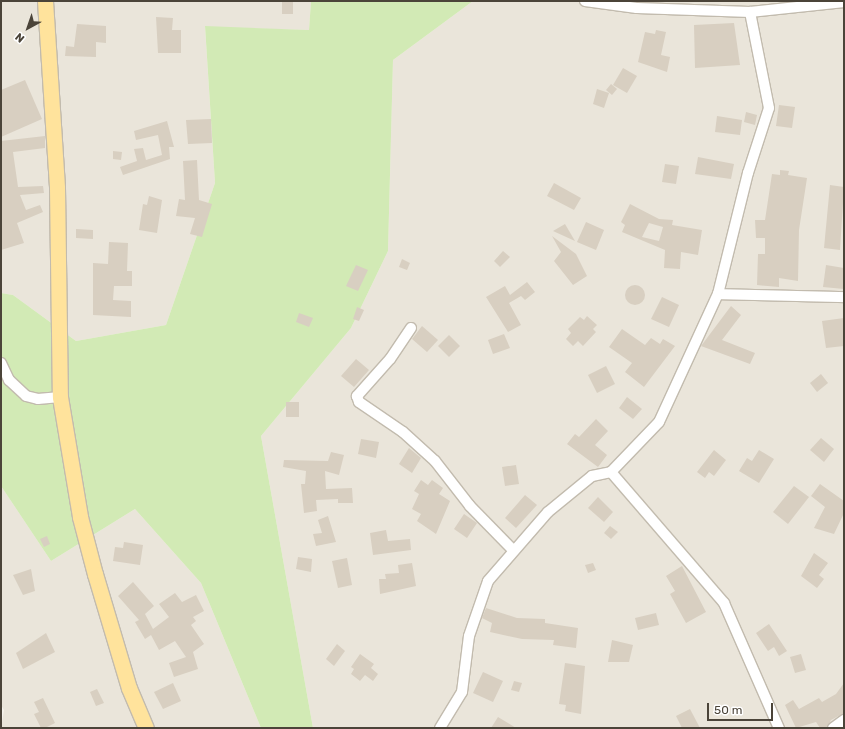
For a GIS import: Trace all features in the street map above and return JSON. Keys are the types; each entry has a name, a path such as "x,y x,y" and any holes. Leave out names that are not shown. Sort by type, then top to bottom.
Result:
{"main road":[{"path":"45,1 57,188 60,397 80,517 93,567 129,688 146,728"}],"street":[{"path":"585,1 637,8 750,12 844,2"},
{"path":"440,728 462,692 469,636 488,581 512,550 548,512 592,476 611,472 659,422 718,294 748,173 769,108 750,12"},
{"path":"718,294 844,296"},
{"path":"411,328 390,359 357,396 359,402 403,432 435,461 470,506 512,550"},
{"path":"1,363 9,380 26,396 38,399 60,397"},
{"path":"611,472 724,603 779,728"},
{"path":"833,728 844,720"}],"shaded area":[{"path":"1,1 311,1 309,30 205,27 215,183 166,325 76,341 13,295 1,293"},
{"path":"473,1 844,1 844,728 313,728 261,436 351,328 388,251 393,60"},
{"path":"1,486 51,561 135,509 201,583 261,728 1,728 4,710 1,705"}],"green space":[{"path":"311,1 473,1 393,60 388,251 351,328 261,436 313,728 261,728 201,583 135,509 51,561 1,486 1,293 13,295 76,341 166,325 215,183 205,26 309,30"}],"building":[{"path":"282,1 293,1 293,14 282,14"},
{"path":"156,17 173,18 172,30 181,30 181,53 158,53"},
{"path":"734,23 740,65 695,68 694,25"},
{"path":"77,24 106,26 106,43 96,42 96,57 65,56 66,46 74,47"},
{"path":"656,30 666,32 661,55 670,57 667,72 638,62 645,32 655,34"},
{"path":"623,68 637,76 627,93 613,85"},
{"path":"25,80 42,119 1,137 1,90"},
{"path":"611,84 617,89 612,95 606,90"},
{"path":"597,89 609,93 604,108 593,104"},
{"path":"779,105 795,107 792,128 776,126"},
{"path":"746,112 757,115 755,125 744,122"},
{"path":"717,116 742,120 740,135 715,132"},
{"path":"211,119 212,143 188,144 186,120"},
{"path":"167,121 174,147 169,147 170,159 123,175 120,167 137,161 134,149 143,148 146,160 162,155 158,135 136,140 134,131"},
{"path":"45,136 45,148 13,152 18,187 43,186 44,193 20,195 26,210 40,205 43,212 17,223 24,243 1,250 1,141"},
{"path":"113,151 122,152 121,160 113,159"},
{"path":"698,157 734,164 731,179 695,174"},
{"path":"197,160 199,200 212,204 202,237 190,234 195,218 176,216 179,199 185,200 183,161"},
{"path":"665,164 679,166 676,184 662,182"},
{"path":"780,170 789,171 788,175 807,178 799,230 798,281 779,278 779,287 757,285 758,254 765,254 765,238 756,238 755,220 765,220 772,174 780,175"},
{"path":"554,183 581,198 574,210 547,196"},
{"path":"830,185 844,187 840,250 824,248"},
{"path":"149,196 162,200 157,233 139,230 143,204 147,205"},
{"path":"630,204 659,219 673,220 672,225 702,230 698,255 681,252 680,269 664,268 665,250 622,232 625,225 621,222","holes":["649,223 663,227 659,241 642,237"]},
{"path":"586,222 604,230 596,250 577,242"},
{"path":"565,224 575,241 553,231"},
{"path":"76,229 93,230 93,239 76,238"},
{"path":"552,236 576,254 587,276 573,285 554,261 561,252"},
{"path":"109,242 128,243 127,271 132,271 132,286 114,286 113,300 131,301 131,317 93,315 93,263 108,264"},
{"path":"503,251 510,257 500,267 494,261"},
{"path":"402,259 410,263 407,270 399,267"},
{"path":"356,265 368,270 358,291 346,286"},
{"path":"826,265 844,268 844,289 823,287"},
{"path":"527,282 535,292 525,300 521,296 509,303 521,325 508,332 486,297 505,286 510,295"},
{"path":"635,285 642,288 645,295 642,302 635,305 628,302 625,295 628,288"},
{"path":"662,297 679,305 669,327 651,319"},
{"path":"731,306 741,315 722,340 755,353 750,364 701,346"},
{"path":"357,307 364,310 359,321 353,319"},
{"path":"299,313 313,318 309,327 296,322"},
{"path":"587,316 597,325 593,329 596,332 583,346 578,341 573,346 566,339 571,333 568,329 580,317 584,320"},
{"path":"844,318 844,346 826,348 822,321"},
{"path":"422,326 438,340 427,352 412,339"},
{"path":"622,329 645,345 651,338 660,344 663,339 675,346 644,387 625,372 632,363 609,347"},
{"path":"504,334 510,348 493,354 488,340"},
{"path":"449,335 460,346 449,357 438,346"},
{"path":"356,359 369,370 354,387 341,376"},
{"path":"606,366 615,384 597,393 588,375"},
{"path":"821,374 828,383 817,392 810,383"},
{"path":"627,397 642,409 633,419 619,408"},
{"path":"286,402 299,402 299,417 286,417"},
{"path":"596,419 608,431 595,445 607,455 598,467 567,444 575,434 579,437"},
{"path":"821,438 834,449 824,462 810,450"},
{"path":"361,439 379,442 376,458 358,454"},
{"path":"409,448 421,458 412,473 399,464"},
{"path":"714,450 726,460 714,476 709,472 705,478 697,472"},
{"path":"759,450 774,459 759,483 739,471 747,458 752,461"},
{"path":"331,452 344,455 339,475 325,471 326,489 352,488 353,503 338,503 338,499 316,500 317,511 304,513 301,484 305,484 306,471 283,467 284,460 328,461"},
{"path":"516,465 519,484 505,486 502,467"},
{"path":"421,480 428,485 432,480 443,488 439,494 450,501 436,534 417,521 421,514 412,509 419,494 414,491"},
{"path":"820,484 844,501 844,513 834,534 814,528 825,507 811,496"},
{"path":"794,486 809,497 788,524 773,512"},
{"path":"525,495 537,505 516,528 505,518"},
{"path":"598,497 613,512 604,522 588,508"},
{"path":"464,514 477,523 467,538 454,529"},
{"path":"328,516 336,542 316,546 313,534 322,533 318,520"},
{"path":"610,526 618,532 611,539 604,533"},
{"path":"386,530 388,541 410,539 411,550 373,555 370,533"},
{"path":"47,536 50,544 44,547 40,539"},
{"path":"124,542 143,545 140,565 113,561 115,547 123,548"},
{"path":"814,553 828,563 819,575 824,579 817,588 801,576"},
{"path":"298,557 312,559 311,572 296,569"},
{"path":"347,558 352,585 338,588 332,561"},
{"path":"412,563 416,586 380,594 379,579 386,579 385,574 399,573 398,565"},
{"path":"593,563 596,570 588,573 585,565"},
{"path":"682,566 706,612 686,623 670,594 675,591 666,576"},
{"path":"31,569 35,591 23,595 13,575"},
{"path":"133,582 154,606 145,614 153,629 169,617 159,604 175,593 182,602 196,595 204,611 193,617 196,621 191,625 204,644 193,652 198,669 174,677 169,663 186,657 175,641 159,650 151,635 145,639 135,622 139,620 118,596"},
{"path":"486,608 517,618 545,619 545,623 578,628 576,648 553,645 554,640 522,639 490,632 492,623 482,618"},
{"path":"656,613 659,625 638,630 635,618"},
{"path":"769,624 787,651 779,656 774,647 768,651 756,633"},
{"path":"46,633 55,652 23,669 16,653"},
{"path":"612,640 633,645 629,662 608,662"},
{"path":"337,644 345,651 334,666 326,659"},
{"path":"360,654 374,664 371,668 378,674 373,681 365,675 360,681 351,674 354,669 351,667"},
{"path":"801,654 806,670 795,673 790,657"},
{"path":"565,663 585,666 581,714 565,711 566,705 559,704"},
{"path":"483,672 503,681 493,702 473,693"},
{"path":"514,681 522,683 519,692 511,690"},
{"path":"173,683 181,701 163,709 154,692"},
{"path":"844,683 844,713 831,720 827,728 820,728 816,722 796,728 785,705 793,700 799,709 819,698 822,702 836,694"},
{"path":"97,689 104,703 96,706 90,692"},
{"path":"43,698 55,723 45,728 41,728 34,714 39,712 34,702"},
{"path":"690,709 700,728 682,728 676,716"},
{"path":"498,717 516,728 491,728"}]}
